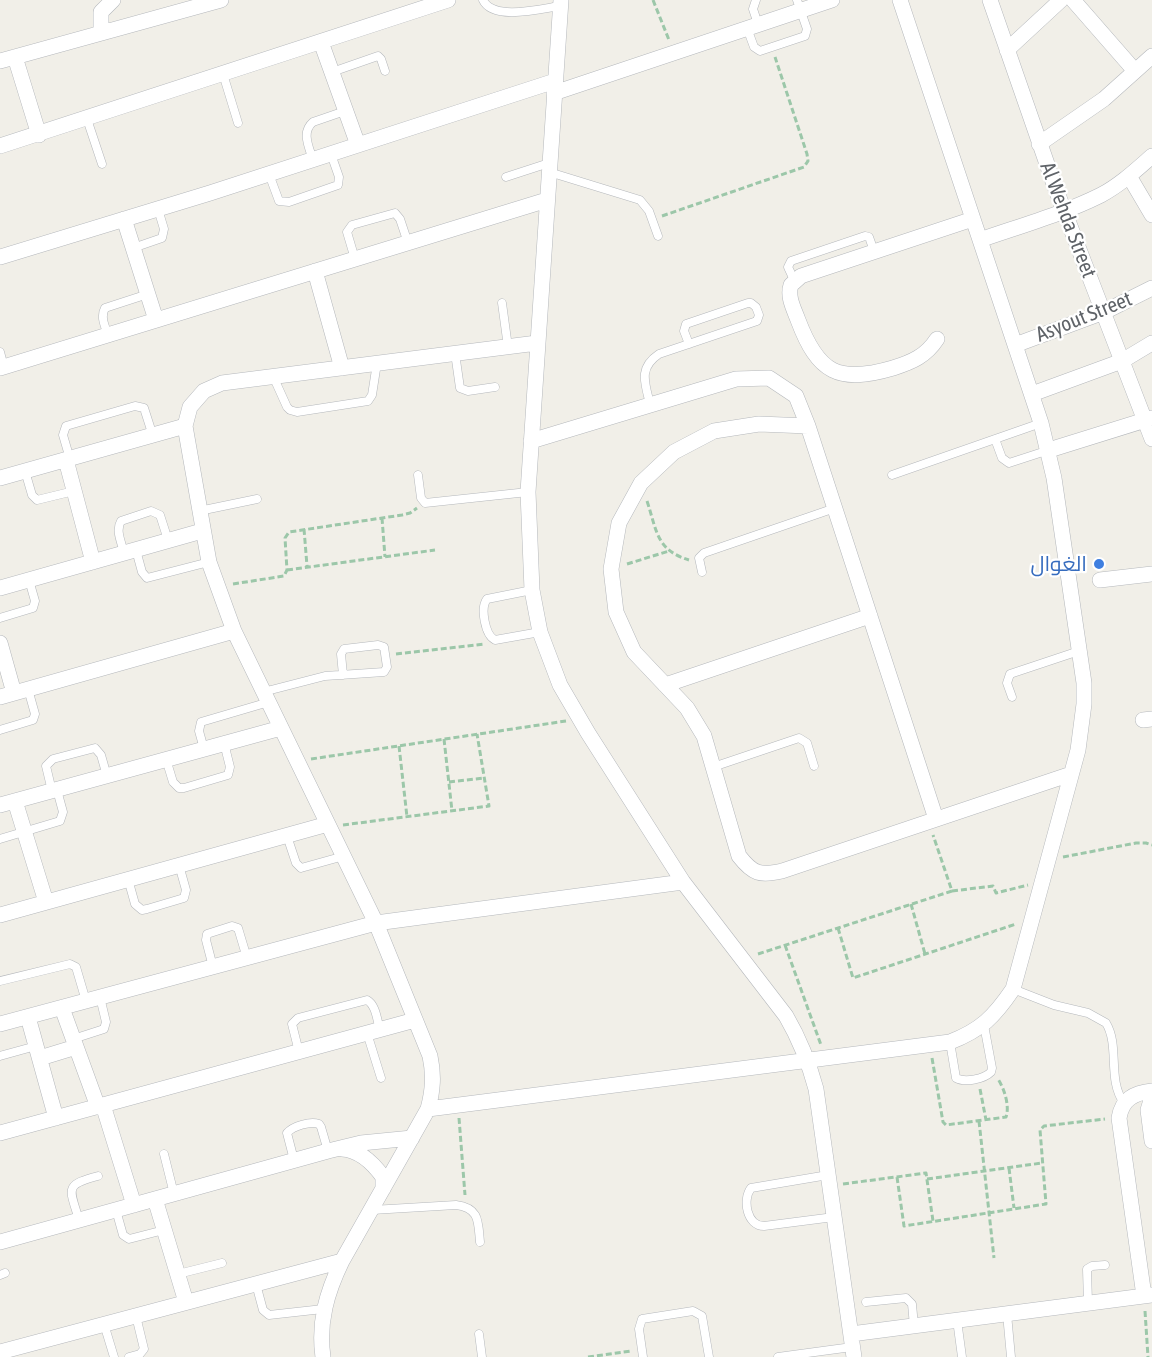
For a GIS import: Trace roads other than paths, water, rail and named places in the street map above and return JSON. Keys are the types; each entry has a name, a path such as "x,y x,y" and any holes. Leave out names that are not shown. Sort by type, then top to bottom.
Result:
{"street":[{"path":"101,33 101,12 113,0"},
{"path":"39,135 7,59 221,0"},
{"path":"0,146 321,42 414,5 448,0"},
{"path":"0,257 358,145 674,53 753,26 799,5 832,0"},
{"path":"428,1109 950,1042 968,1035 984,1024 998,1011 1013,989 1078,750 1084,704 1084,682 1049,450 900,0"},
{"name":"Al Wehda Street","path":"990,0 1039,144 1122,361 1149,420 1152,439"},
{"path":"1007,50 1061,0"},
{"path":"1073,0 1135,71"},
{"path":"560,3 528,492 532,590 540,632 560,685 579,718 683,882 786,1016 808,1061 816,1089 852,1346 914,1326 1148,1296 1119,1118 1124,1102 1130,1097 1152,1090"},
{"path":"321,42 358,145"},
{"path":"1039,144 1104,99 1152,56"},
{"path":"980,240 1064,211 1102,194 1129,176 1152,156"},
{"path":"1129,176 1152,214"},
{"path":"1,362 108,335 547,200"},
{"path":"123,219 156,320"},
{"path":"937,339 926,354 909,363 868,375 852,376 837,372 813,353 806,340 790,295 791,285 794,280 973,219"},
{"path":"315,271 342,368"},
{"name":"Asyout Street","path":"1015,345 1104,312 1152,288"},
{"path":"323,1357 321,1342 323,1309 330,1284 428,1109 433,1092 434,1074 430,1056 376,923 234,631 216,586 202,531 185,426 190,406 204,391 222,383 537,343"},
{"path":"1032,394 1122,361 1152,343"},
{"path":"531,441 736,379 769,378 796,396 808,426 870,616 932,821"},
{"path":"1049,450 1149,420"},
{"path":"808,426 759,424 714,431 674,452 641,483 619,524 611,569 616,612 634,652 687,708 704,736 739,856 749,869 765,875 1071,774"},
{"path":"0,478 185,426"},
{"path":"68,459 93,562"},
{"path":"0,588 202,531"},
{"path":"1100,580 1152,574"},
{"path":"664,686 870,616"},
{"path":"0,643 2,662 14,693 234,631"},
{"path":"46,902 25,832 8,803 281,728"},
{"path":"0,915 329,826"},
{"path":"0,1023 376,923 683,882"},
{"path":"62,1008 100,1106 134,1205"},
{"path":"28,1017 56,1118"},
{"path":"0,1133 415,1020"},
{"path":"38,1052 75,1043"},
{"path":"1152,1097 1149,1104 1152,1141"},
{"path":"0,1242 332,1150 412,1138"},
{"path":"332,1150 346,1149 365,1157 383,1177 383,1189"},
{"path":"154,1199 186,1302"},
{"path":"0,1352 342,1261"}],"lane":[{"path":"483,0 489,8 501,13 560,3"},
{"path":"756,0 753,5 756,50 771,48 805,36 807,29 799,5"},
{"path":"332,72 378,56 386,71"},
{"path":"223,74 238,123"},
{"path":"313,160 306,136 309,126 313,122 345,111"},
{"path":"87,119 102,164"},
{"path":"269,174 279,201 284,203 300,199 338,185 339,177 331,154"},
{"path":"506,177 549,168 640,200 645,205 658,236"},
{"path":"133,248 162,238 164,229 158,209"},
{"path":"355,259 347,232 352,225 395,213 399,215 408,243"},
{"path":"108,335 102,318 105,308 148,294"},
{"path":"502,303 508,347"},
{"path":"650,404 644,378 645,368 651,360 659,354 757,321 759,315 756,307 748,303 686,324 684,331 688,344"},
{"path":"455,353 460,388 468,390 495,387"},
{"path":"273,376 287,408 297,412 368,401 372,395 377,363"},
{"path":"68,459 63,435 66,426 114,411 135,406 144,408 153,436"},
{"path":"892,475 1041,423"},
{"path":"995,439 1002,458 1009,463 1049,450"},
{"path":"25,471 32,495 37,500 74,491"},
{"path":"418,475 422,501 429,503 528,492"},
{"path":"199,511 257,499"},
{"path":"702,572 699,558 704,552 835,508"},
{"path":"168,540 160,515 150,511 120,522 118,526 118,532 147,578 209,562"},
{"path":"0,618 33,608 35,601 29,580"},
{"path":"532,590 492,598 484,603 488,634 495,640 540,632"},
{"path":"204,749 199,731 201,722 326,676 343,675 384,672 387,667 384,647 381,645 344,649 341,654 343,675"},
{"path":"1012,697 1007,682 1010,674 1079,651"},
{"path":"0,730 33,720 35,714 14,693"},
{"path":"713,767 799,738 807,743 814,766"},
{"path":"166,759 172,782 175,786 184,788 228,775 230,767 224,743"},
{"path":"0,839 60,821 63,812 46,766 53,759 95,748 101,755 107,776"},
{"path":"287,836 296,864 301,868 344,856"},
{"path":"128,879 135,904 142,910 147,909 184,898 186,890 179,865"},
{"path":"213,967 206,940 207,934 232,926 238,928 247,958"},
{"path":"0,981 70,964 76,967 106,1022 104,1029 75,1043"},
{"path":"1013,989 1054,1005 1088,1013 1106,1023 1111,1034 1117,1090 1124,1102"},
{"path":"298,1052 292,1029 294,1021 363,1001 372,1003 381,1078"},
{"path":"950,1042 956,1078 963,1081 986,1077 991,1072 984,1024"},
{"path":"0,1056 38,1052"},
{"path":"294,1160 287,1133 293,1128 312,1122 319,1124 332,1150"},
{"path":"164,1154 174,1194"},
{"path":"79,1220 71,1191 78,1181 98,1176"},
{"path":"829,1181 751,1188 747,1192 750,1219 753,1223 764,1226 834,1216"},
{"path":"371,1210 466,1206 474,1212 478,1221 480,1242"},
{"path":"116,1210 123,1235 129,1239 164,1230"},
{"path":"178,1274 222,1263"},
{"path":"1088,1304 1087,1269 1092,1266 1105,1265"},
{"path":"256,1284 263,1310 269,1315 323,1309"},
{"path":"866,1302 906,1298 912,1304 914,1326"},
{"path":"642,1354 639,1329 642,1319 693,1311 702,1316 709,1357"},
{"path":"1007,1314 1011,1357"},
{"path":"129,1357 140,1354 144,1349 135,1316"},
{"path":"957,1320 962,1357"},
{"path":"104,1324 114,1357"},
{"path":"479,1334 482,1357"},
{"path":"778,1357 852,1346"}],"place":[{"name":"الغوال","path":"1099,564"}]}
